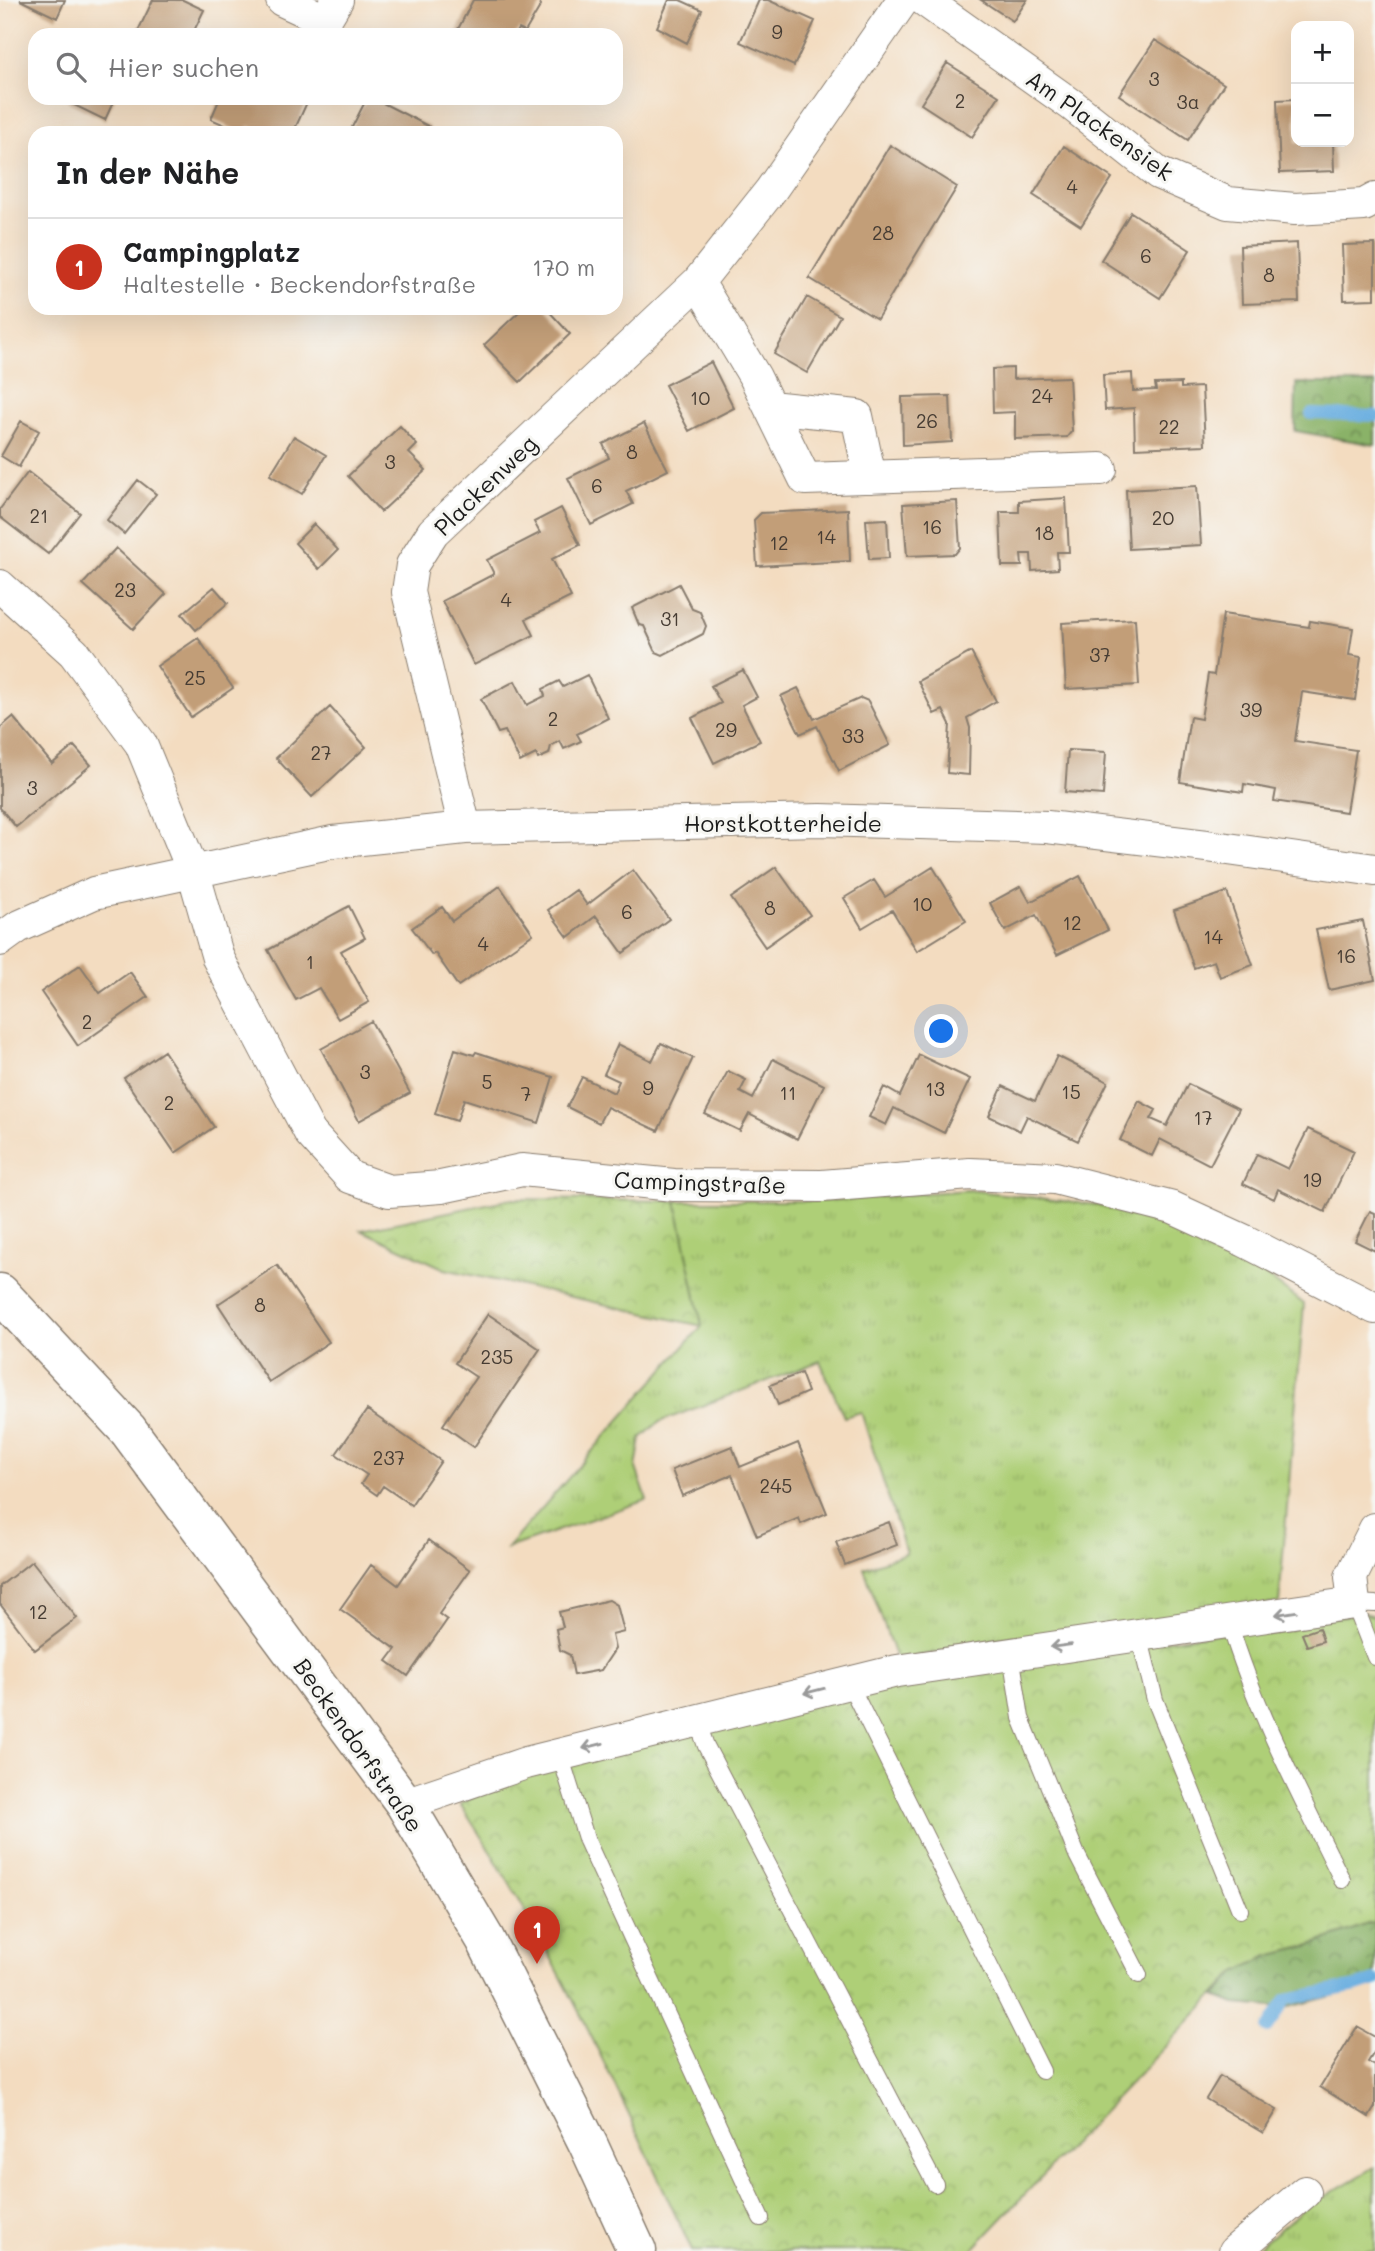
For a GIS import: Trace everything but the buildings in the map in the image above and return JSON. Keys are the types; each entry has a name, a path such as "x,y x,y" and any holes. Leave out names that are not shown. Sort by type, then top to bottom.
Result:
{"street":[{"path":"282,0 325,20 337,0"},
{"name":"Plackenweg","path":"465,828 408,592 412,565 433,532 698,282 771,190 903,0"},
{"name":"Am Plackensiek","path":"924,0 1072,105 1158,173 1228,203 1295,209 1364,205 1375,199"},
{"path":"698,282 755,377 805,479 1101,469"},
{"path":"770,407 857,416 870,477"},
{"path":"0,586 74,653 141,744 193,872"},
{"name":"Horstkotterheide","path":"0,940 18,927 94,893 333,842 465,828 821,820 1047,827 1375,870"},
{"name":"Campingstraße","path":"193,872 218,958 310,1133 349,1177 389,1191 441,1186 522,1170 674,1185 822,1186 970,1174 1055,1178 1173,1209 1245,1241 1375,1308"},
{"name":"Beckendorfstraße","path":"0,1293 128,1430 405,1804 485,1939 588,2144 637,2251"},
{"path":"405,1804 526,1763 897,1671 1364,1603 1351,1577 1375,1529"},
{"path":"1235,2251 1305,2192"}],"lane":[{"path":"1364,1603 1375,1657"},
{"path":"1229,1622 1241,1660 1282,1755 1342,1880"},
{"path":"1139,1635 1155,1700 1240,1910"},
{"path":"1011,1654 1021,1718 1077,1855 1139,1975"},
{"path":"849,1683 1042,2071"},
{"path":"697,1720 706,1746 935,2184"},
{"path":"560,1755 587,1841 761,2218"}],"green space":[{"path":"1296,383 1375,383 1375,445 1295,431"},
{"path":"968,1190 1097,1205 1183,1232 1254,1267 1304,1304 1279,1603 896,1659 864,1568 906,1553 861,1412 844,1417 820,1361 659,1422 641,1438 636,1468 647,1500 507,1548 702,1326 676,1201 824,1201"},
{"path":"511,1199 676,1201 702,1326 445,1269 361,1230"},
{"path":"1364,1613 1375,1616 1375,1923 1308,1946 1268,1956 1236,1972 971,2251 692,2251 556,1967 494,1857 460,1804 512,1776 899,1678"},
{"path":"1375,1923 1375,1985 1285,2008 1235,2004 1215,1996 1236,1972 1268,1956 1309,1946"},
{"path":"1375,2167 1375,2251 1254,2251 1302,2210"}],"waterway":[{"path":"1311,414 1375,416"},
{"path":"1268,2028 1286,1999 1357,1986 1375,1980"}],"place":[{"name":"Campingplatz","path":"537,1964"}]}
